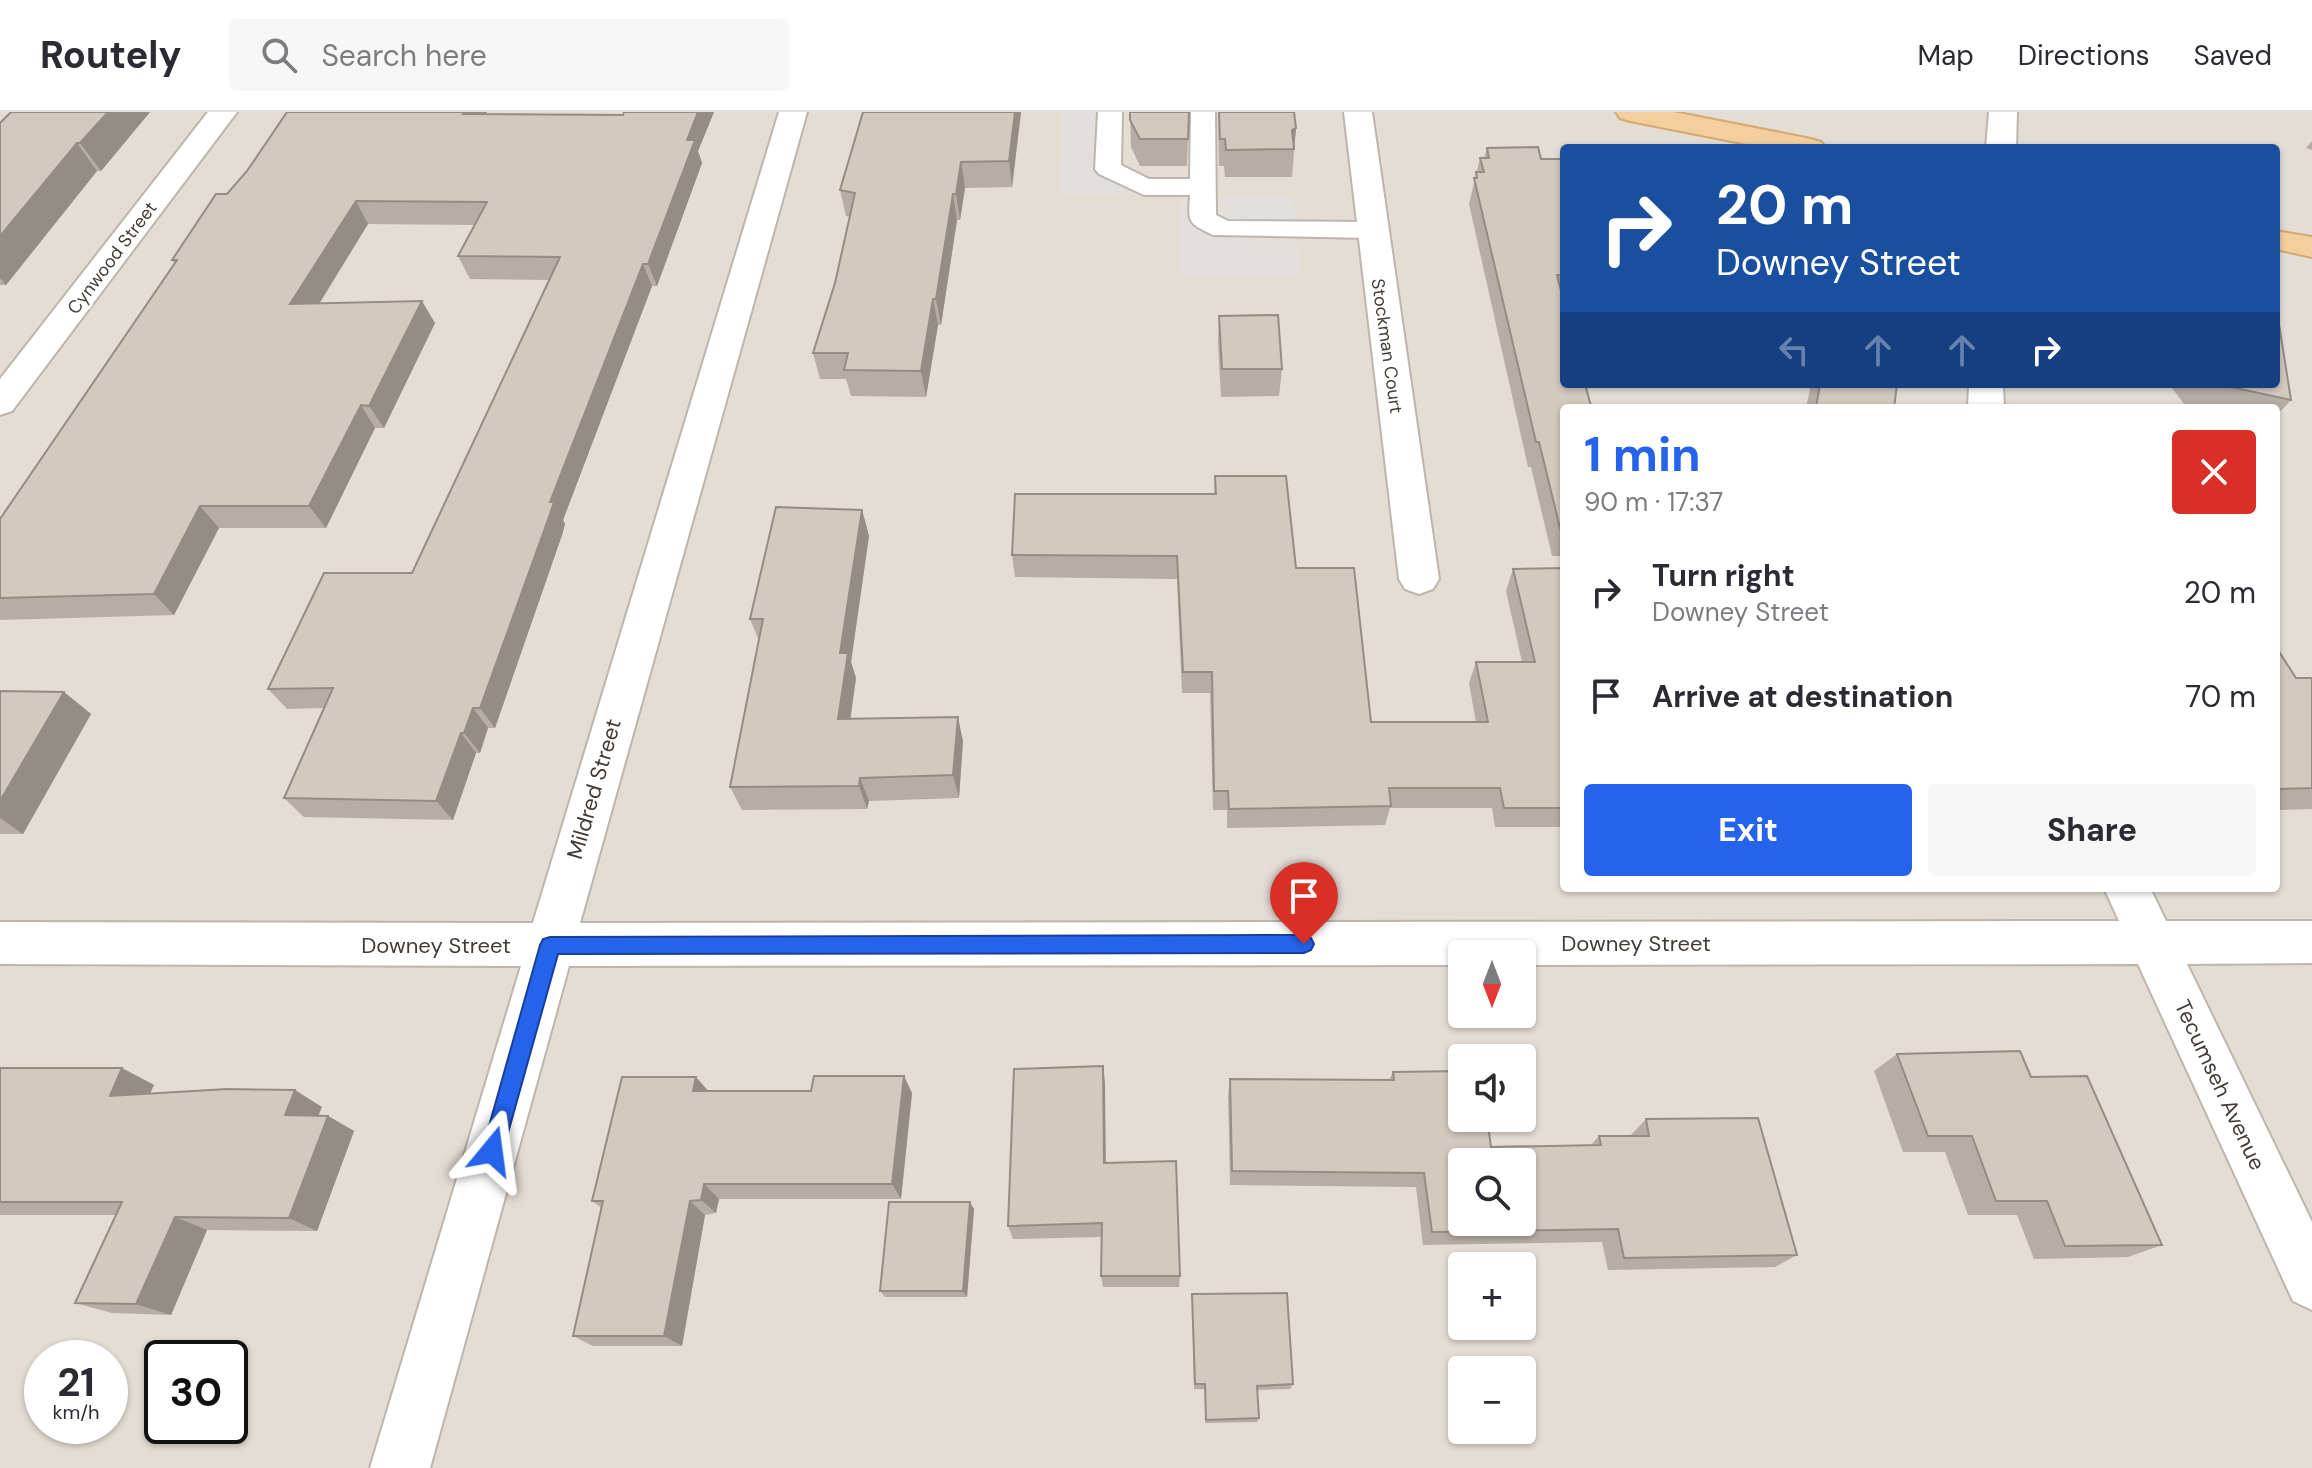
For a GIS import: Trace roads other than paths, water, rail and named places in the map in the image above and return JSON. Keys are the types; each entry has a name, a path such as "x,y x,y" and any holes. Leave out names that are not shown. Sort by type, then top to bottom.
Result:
{"main road":[{"path":"1630,112 1791,144"},
{"path":"2280,241 2312,247"}],"street":[{"name":"Cynwood Street","path":"0,403 223,112"},
{"name":"Mildred Street","path":"400,1468 793,112"},
{"name":"Stockman Court","path":"1358,112 1419,579"},
{"path":"2001,144 2003,112"},
{"name":"Tecumseh Avenue","path":"2129,892 2312,1282"},
{"name":"Downey Street","path":"0,943 2312,942"}],"lane":[{"path":"1110,112 1108,169 1144,187 1203,187"},
{"path":"1203,112 1202,219 1223,229 1371,230"}]}
